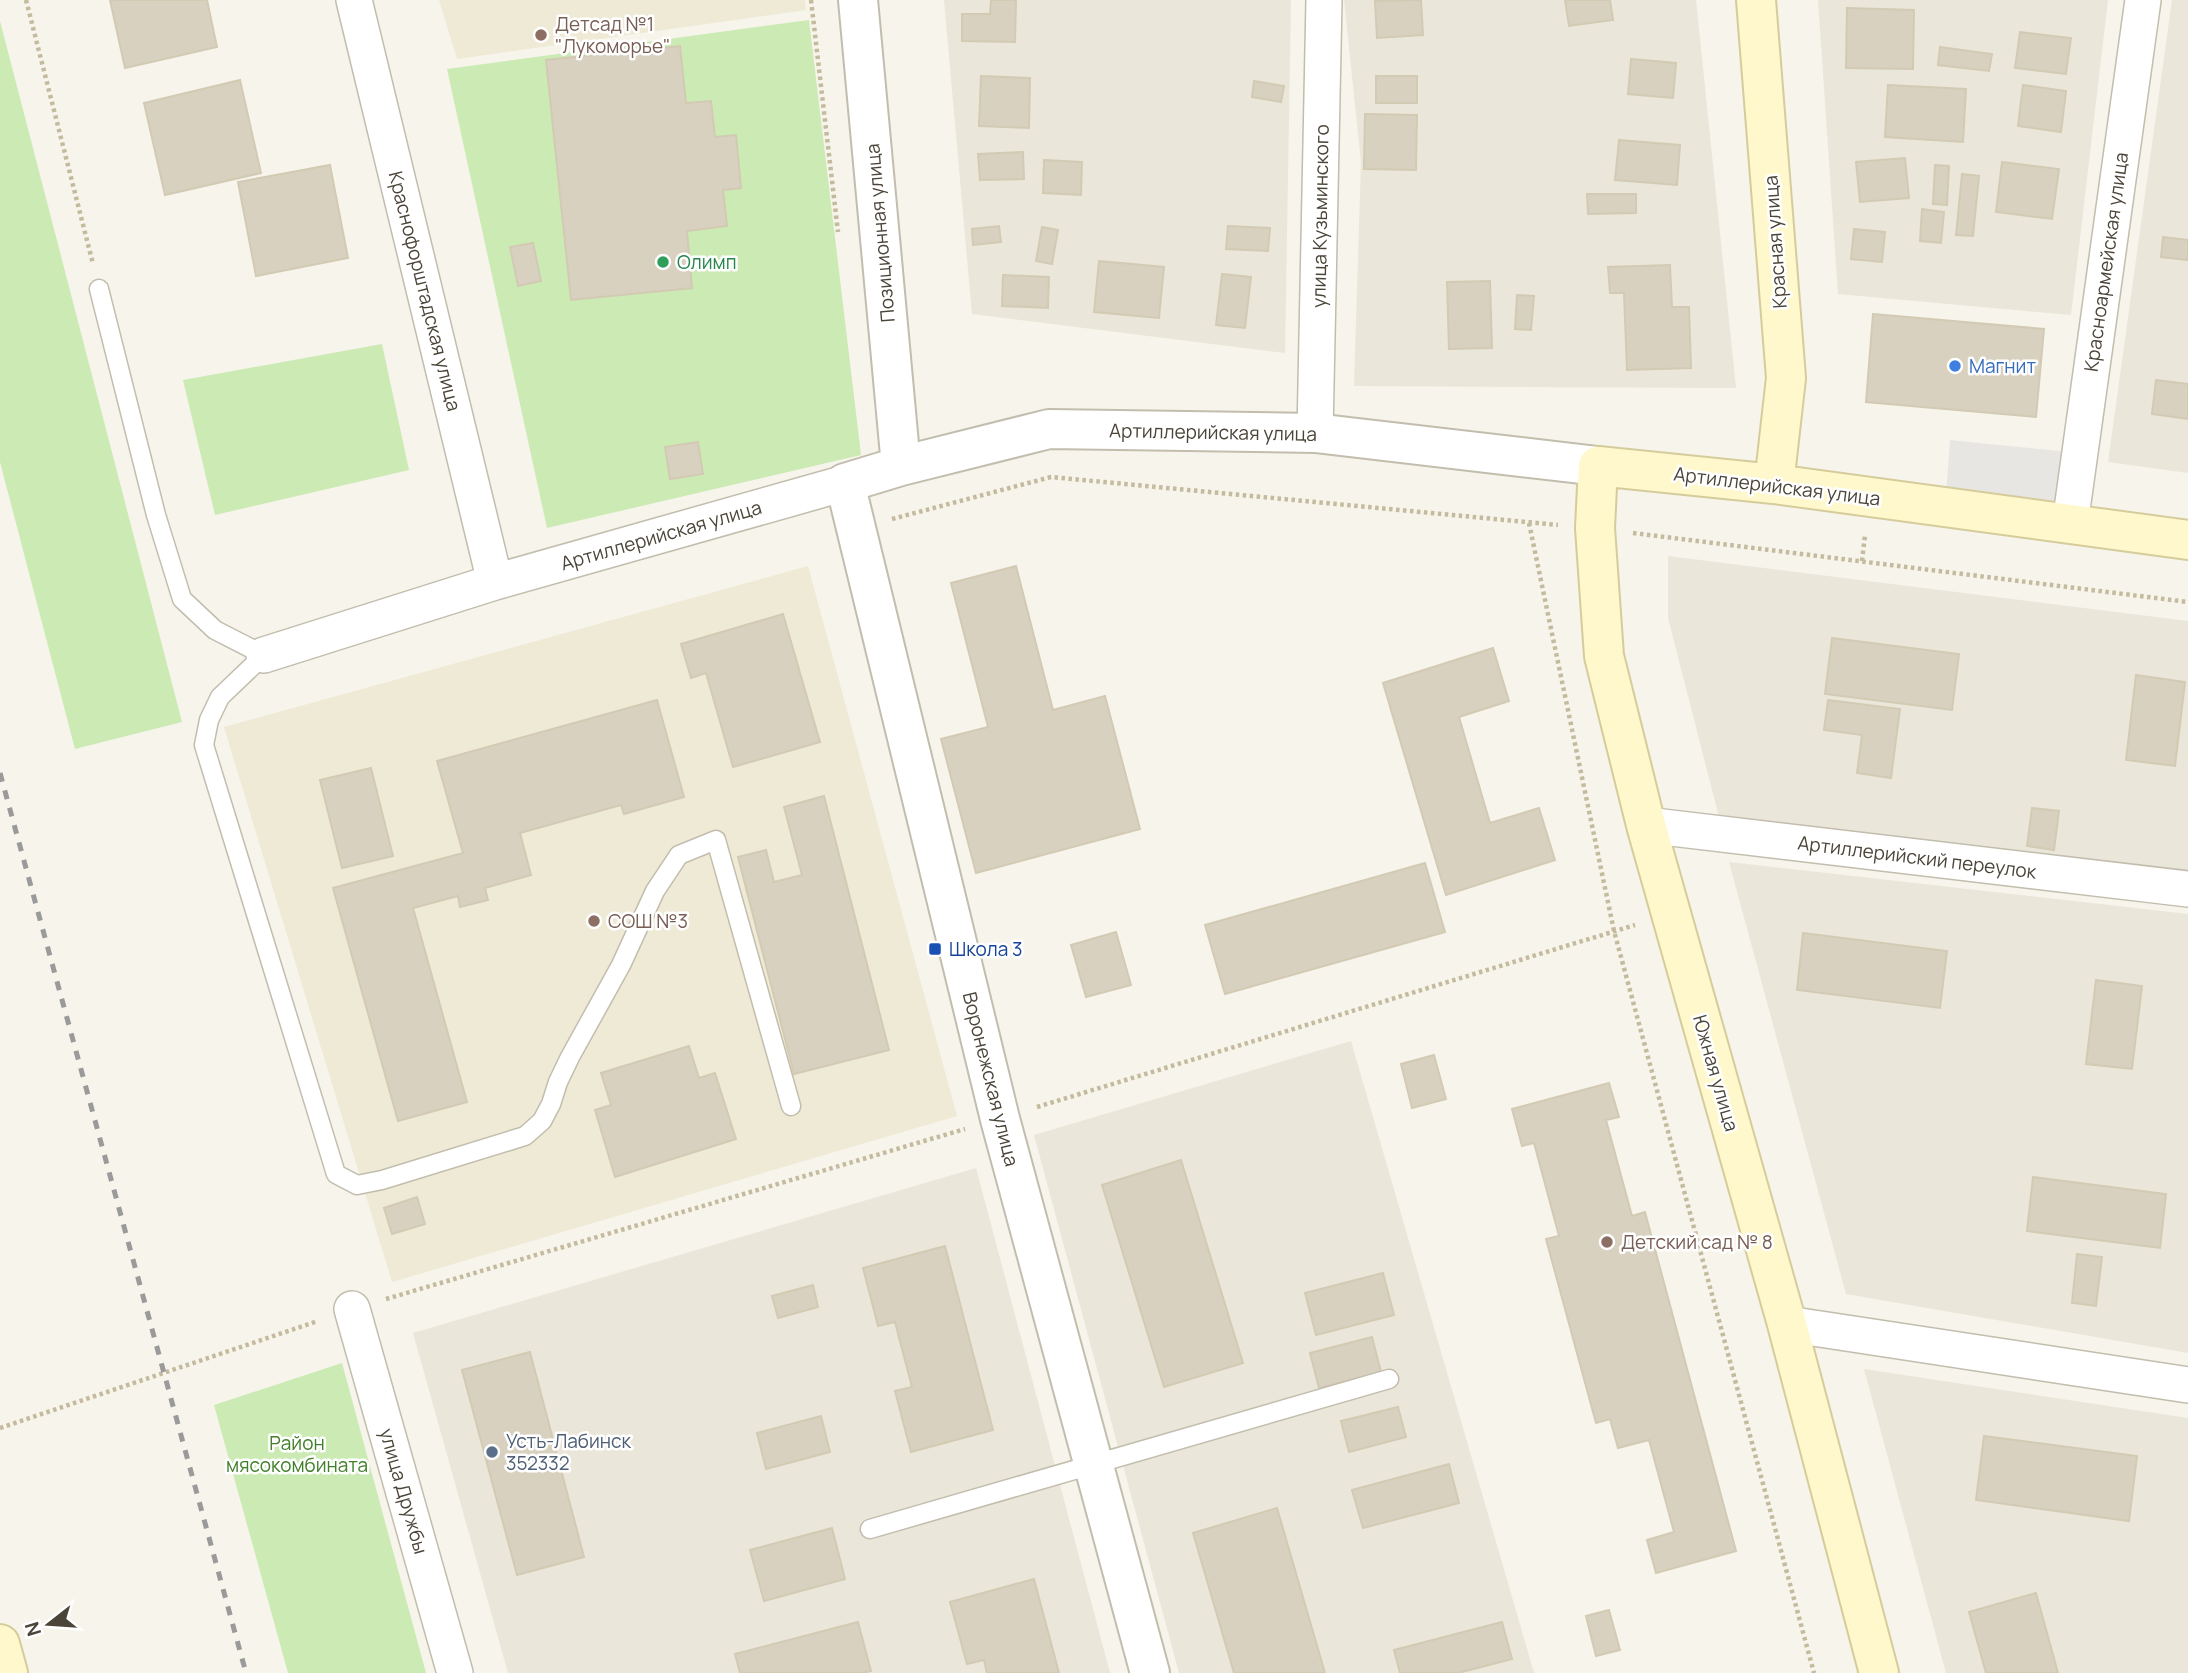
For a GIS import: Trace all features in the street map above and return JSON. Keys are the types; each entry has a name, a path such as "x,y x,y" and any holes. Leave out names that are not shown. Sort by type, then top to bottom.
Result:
{"main road":[{"name":"Красная улица","path":"1756,0 1786,378 1774,484"},
{"name":"Артиллерийская улица","path":"1598,466 1774,484 2188,540"},
{"name":"Южная улица","path":"1598,466 1595,528 1604,656 1646,825 1787,1324 1879,1673"},
{"path":"0,1644 8,1673"}],"street":[{"name":"Краснофорштадская улица","path":"354,0 495,582"},
{"name":"Позиционная улица","path":"858,0 901,466"},
{"name":"улица Кузьминского","path":"1315,433 1324,0"},
{"name":"Красноармейская улица","path":"2070,524 2143,0"},
{"name":"Артиллерийская улица","path":"264,655 495,582 901,466 1048,429 1315,433 1598,466"},
{"name":"Воронежская улица","path":"845,483 1000,1119 1150,1673"},
{"name":"Артиллерийский переулок","path":"1646,825 2188,889"},
{"name":"улица Дружбы","path":"352,1310 455,1673"},
{"path":"1787,1324 2188,1385"}],"lane":[{"path":"99,289 156,514 181,599 215,631 264,655 220,698 209,720 204,745 336,1174 357,1185 382,1180 525,1136 542,1121 570,1057 621,965 655,891 679,855 716,840 791,1106"},
{"path":"870,1529 1389,1379"}],"path":[{"path":"26,0 99,289"},
{"path":"856,529 1051,477 1595,528 2188,603"},
{"path":"1529,522 1614,931 1814,1673"},
{"path":"0,1428 352,1310 1000,1119 1671,914"}],"shaded area":[{"name":"Детсад №1 \"Лукоморье\"","path":"439,0 805,0 806,10 457,59"},
{"path":"944,0 1291,0 1285,353 972,314"},
{"path":"1344,0 1696,0 1736,388 1354,386 1361,162"},
{"path":"1818,0 2108,0 2071,315 1838,294"},
{"path":"2172,0 2188,0 2188,473 2108,462"},
{"path":"1950,440 2079,453 2071,513 1946,495"},
{"path":"1668,556 2188,621 2188,871 1719,817 1668,618"},
{"name":"СОШ №3","path":"808,566 957,1116 392,1282 224,727"},
{"path":"1729,862 2188,914 2188,1353 1846,1294"},
{"path":"1351,1041 1534,1673 1179,1673 1034,1135"},
{"path":"976,1168 1110,1673 508,1673 413,1333"},
{"path":"1864,1369 2188,1418 2188,1673 1946,1673"}],"green space":[{"name":"Олимп","path":"809,20 861,455 547,528 447,69"},
{"path":"0,21 182,722 75,749 0,462"},
{"path":"382,344 409,470 215,515 183,380"},
{"name":"Район мясокомбината","path":"342,1363 426,1673 288,1673 214,1405"}],"building":[{"path":"110,0 207,0 217,47 125,68"},
{"path":"991,0 1016,0 1015,42 962,41 962,14 990,14"},
{"path":"1421,0 1423,35 1377,38 1375,1"},
{"path":"1565,0 1610,0 1613,20 1569,26"},
{"path":"1847,8 1914,10 1913,69 1846,68"},
{"path":"2020,32 2071,38 2066,74 2015,68"},
{"path":"680,46 686,103 711,101 715,137 736,135 741,188 723,190 727,226 687,231 692,288 571,300 546,60"},
{"path":"1940,47 1992,54 1989,71 1938,65"},
{"path":"1631,59 1676,63 1673,98 1628,94"},
{"path":"981,76 1030,78 1029,128 979,126"},
{"path":"1376,76 1417,76 1417,103 1376,103"},
{"path":"240,80 261,173 165,195 144,103"},
{"path":"1254,81 1284,86 1281,102 1252,97"},
{"path":"1888,85 1966,89 1963,142 1885,137"},
{"path":"2023,85 2066,91 2061,132 2018,126"},
{"path":"1365,114 1417,115 1416,170 1364,169"},
{"path":"1619,140 1680,145 1677,185 1615,180"},
{"path":"1023,152 1024,179 980,180 978,154"},
{"path":"1905,158 1909,198 1860,202 1856,162"},
{"path":"1044,160 1082,162 1081,195 1043,193"},
{"path":"2002,162 2059,169 2052,219 1996,212"},
{"path":"330,165 348,258 256,276 238,182"},
{"path":"1935,165 1949,166 1947,205 1933,204"},
{"path":"1962,174 1979,176 1973,236 1956,235"},
{"path":"1587,194 1636,194 1636,213 1588,214"},
{"path":"1922,209 1944,212 1941,243 1920,241"},
{"path":"999,226 1001,242 973,245 972,229"},
{"path":"1228,226 1270,228 1268,251 1226,249"},
{"path":"1042,227 1058,230 1052,264 1036,261"},
{"path":"1854,229 1885,232 1882,262 1851,259"},
{"path":"2163,237 2188,240 2188,260 2161,257"},
{"path":"533,243 541,281 518,286 510,247"},
{"path":"1099,261 1164,267 1159,318 1094,312"},
{"path":"1670,265 1672,307 1689,307 1691,368 1627,370 1624,293 1610,293 1608,267"},
{"path":"1222,274 1251,277 1245,328 1216,325"},
{"path":"1003,275 1049,277 1048,308 1002,306"},
{"path":"1490,281 1492,348 1449,349 1447,282"},
{"path":"1517,295 1534,296 1531,330 1515,329"},
{"name":"Магнит","path":"1873,314 2044,329 2036,417 1866,402"},
{"path":"2156,380 2188,384 2188,419 2152,414"},
{"path":"698,442 703,474 670,479 665,447"},
{"path":"1016,566 1053,710 1105,696 1140,829 976,873 941,739 988,727 951,583"},
{"path":"783,614 820,742 733,767 706,673 691,678 681,644"},
{"path":"1832,638 1959,654 1952,710 1825,694"},
{"path":"1493,648 1509,701 1459,717 1490,823 1539,808 1555,860 1446,895 1383,683"},
{"path":"2136,675 2185,682 2175,766 2126,760"},
{"path":"657,700 684,797 624,814 621,805 520,833 531,875 485,888 488,900 460,907 458,896 413,908 467,1102 398,1121 333,888 463,853 437,761"},
{"path":"1828,700 1900,709 1891,778 1857,773 1862,735 1824,730"},
{"path":"371,768 393,856 342,868 320,780"},
{"path":"824,796 889,1050 794,1074 738,857 766,850 774,882 802,875 784,807"},
{"path":"2032,808 2059,811 2054,850 2027,846"},
{"path":"1425,863 1445,932 1225,994 1205,925"},
{"path":"1116,932 1131,985 1086,997 1071,945"},
{"path":"1803,933 1947,951 1940,1008 1797,990"},
{"path":"2096,980 2142,986 2132,1069 2086,1064"},
{"path":"689,1046 699,1078 715,1073 736,1139 615,1177 595,1110 611,1105 601,1073"},
{"path":"1434,1055 1446,1099 1412,1108 1401,1064"},
{"path":"1609,1083 1619,1117 1606,1120 1632,1216 1645,1212 1736,1551 1656,1573 1647,1540 1674,1532 1649,1440 1618,1448 1610,1419 1596,1423 1546,1239 1559,1236 1534,1143 1522,1146 1512,1109"},
{"path":"1181,1160 1243,1363 1164,1387 1102,1185"},
{"path":"2033,1177 2166,1194 2160,1248 2027,1231"},
{"path":"417,1197 425,1224 392,1234 384,1208"},
{"path":"945,1246 993,1430 911,1452 895,1391 912,1387 895,1322 878,1326 863,1268"},
{"path":"2077,1254 2102,1257 2096,1306 2072,1303"},
{"path":"1383,1273 1394,1315 1316,1335 1305,1293"},
{"path":"813,1285 818,1307 778,1318 772,1296"},
{"path":"1372,1337 1381,1372 1319,1388 1310,1353"},
{"path":"530,1352 584,1557 517,1575 462,1370"},
{"path":"1398,1407 1406,1437 1349,1452 1341,1421"},
{"path":"821,1416 830,1452 766,1469 757,1433"},
{"path":"1984,1436 2137,1456 2129,1521 1976,1500"},
{"path":"1449,1464 1459,1503 1363,1528 1352,1490"},
{"path":"1277,1508 1325,1673 1234,1673 1193,1533"},
{"path":"832,1528 845,1579 764,1601 750,1550"},
{"path":"1034,1579 1059,1673 987,1673 984,1660 967,1664 950,1602"},
{"path":"2036,1593 2058,1673 1986,1673 1969,1612"},
{"path":"1609,1610 1620,1650 1596,1656 1586,1616"},
{"path":"858,1622 871,1671 740,1673 735,1654"},
{"path":"1502,1622 1512,1659 1458,1673 1400,1673 1394,1650"}],"railway":[{"path":"0,773 246,1673"}],"place":[{"name":"Детсад №1 \"Лукоморье\"","path":"541,35"},
{"name":"Олимп","path":"663,262"},
{"name":"Магнит","path":"1955,366"},
{"name":"СОШ №3","path":"594,921"},
{"name":"Школа 3","path":"935,949"},
{"name":"Детский сад № 8","path":"1607,1242"},
{"name":"Усть-Лабинск 352332","path":"492,1452"}]}
